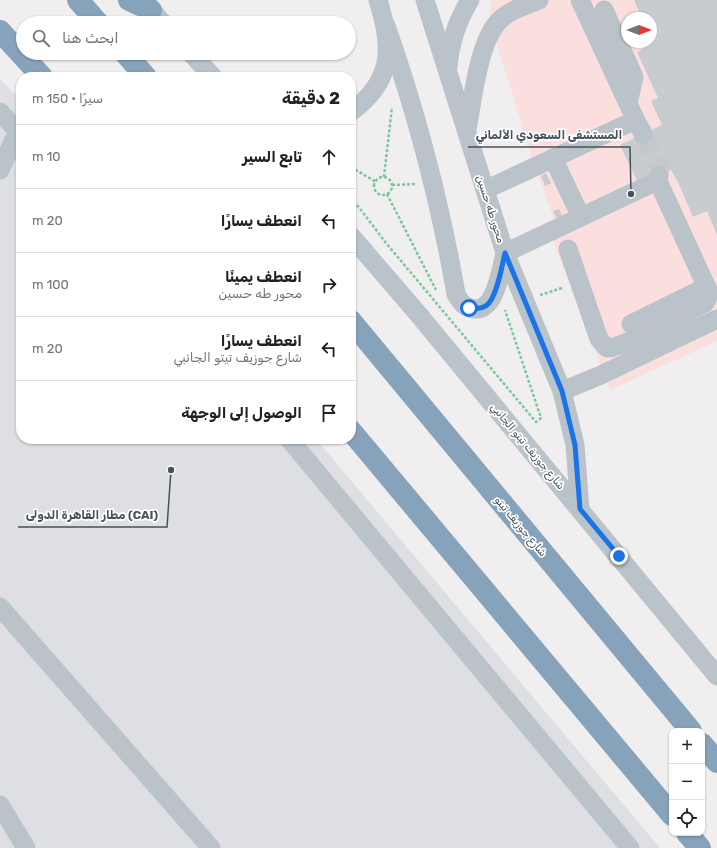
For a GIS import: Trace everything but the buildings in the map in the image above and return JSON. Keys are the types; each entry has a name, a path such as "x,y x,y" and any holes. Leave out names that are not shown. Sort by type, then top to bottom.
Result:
{"highway":[{"path":"78,0 92,16"},
{"path":"129,0 152,11"},
{"path":"0,32 16,49"},
{"path":"26,60 37,72"},
{"path":"131,60 142,72"},
{"name":"شارع جوزيف تيتو","path":"356,327 689,728"},
{"path":"356,438 669,811"},
{"path":"705,748 717,762"},
{"path":"690,836 700,848"}],"street":[{"path":"378,0 421,132 447,240 456,294 461,303 469,308 479,309 488,304 493,296 505,253 581,217 658,177 715,320 602,375 562,391"},
{"name":"محور طه حسين","path":"425,0 505,253 562,391 575,445 580,509"},
{"path":"447,70 453,39 458,23 470,0"},
{"path":"466,131 483,45 491,30 510,13 539,0"},
{"path":"571,0 636,127"},
{"path":"580,0 628,103 636,127"},
{"path":"604,10 634,77 628,103"},
{"path":"356,108 364,102 378,86 386,67 389,46 386,26"},
{"path":"198,60 209,72"},
{"path":"0,112 16,130"},
{"path":"485,190 553,158 636,127"},
{"path":"0,170 16,139"},
{"path":"553,158 581,217"},
{"name":"شارع جوزيف تيتو الجانبي","path":"356,242 580,509 717,676"},
{"path":"568,249 599,339 603,346 607,348 615,347 638,337 705,295"},
{"path":"631,324 705,295"},
{"path":"294,444 630,848"},
{"path":"0,607 211,848"},
{"path":"0,805 26,848"}],"path":[{"path":"384,177 392,106"},
{"path":"356,170 376,182"},
{"path":"384,177 390,181 392,185 390,192 387,194 380,194 375,189 376,182 384,177"},
{"path":"392,185 416,184"},
{"path":"387,194 439,296"},
{"path":"356,204 386,243 536,422 541,418 504,306"}],"shaded area":[{"path":"492,0 717,0 717,341 610,390 551,237 559,234 531,155 489,18"},
{"path":"0,79 16,96 16,444 320,444 660,848 0,848"}],"tunnel":[{"path":"643,134 659,168 659,176"}],"place":[{"name":"المستشفى السعودي الألماني","path":"631,194"},
{"name":"مطار القاهرة الدولى (CAI)","path":"171,470"}],"route":[{"path":"469,308 479,309 488,304 493,296 505,253 562,391 570,417 575,445 580,509 619,556"}]}
